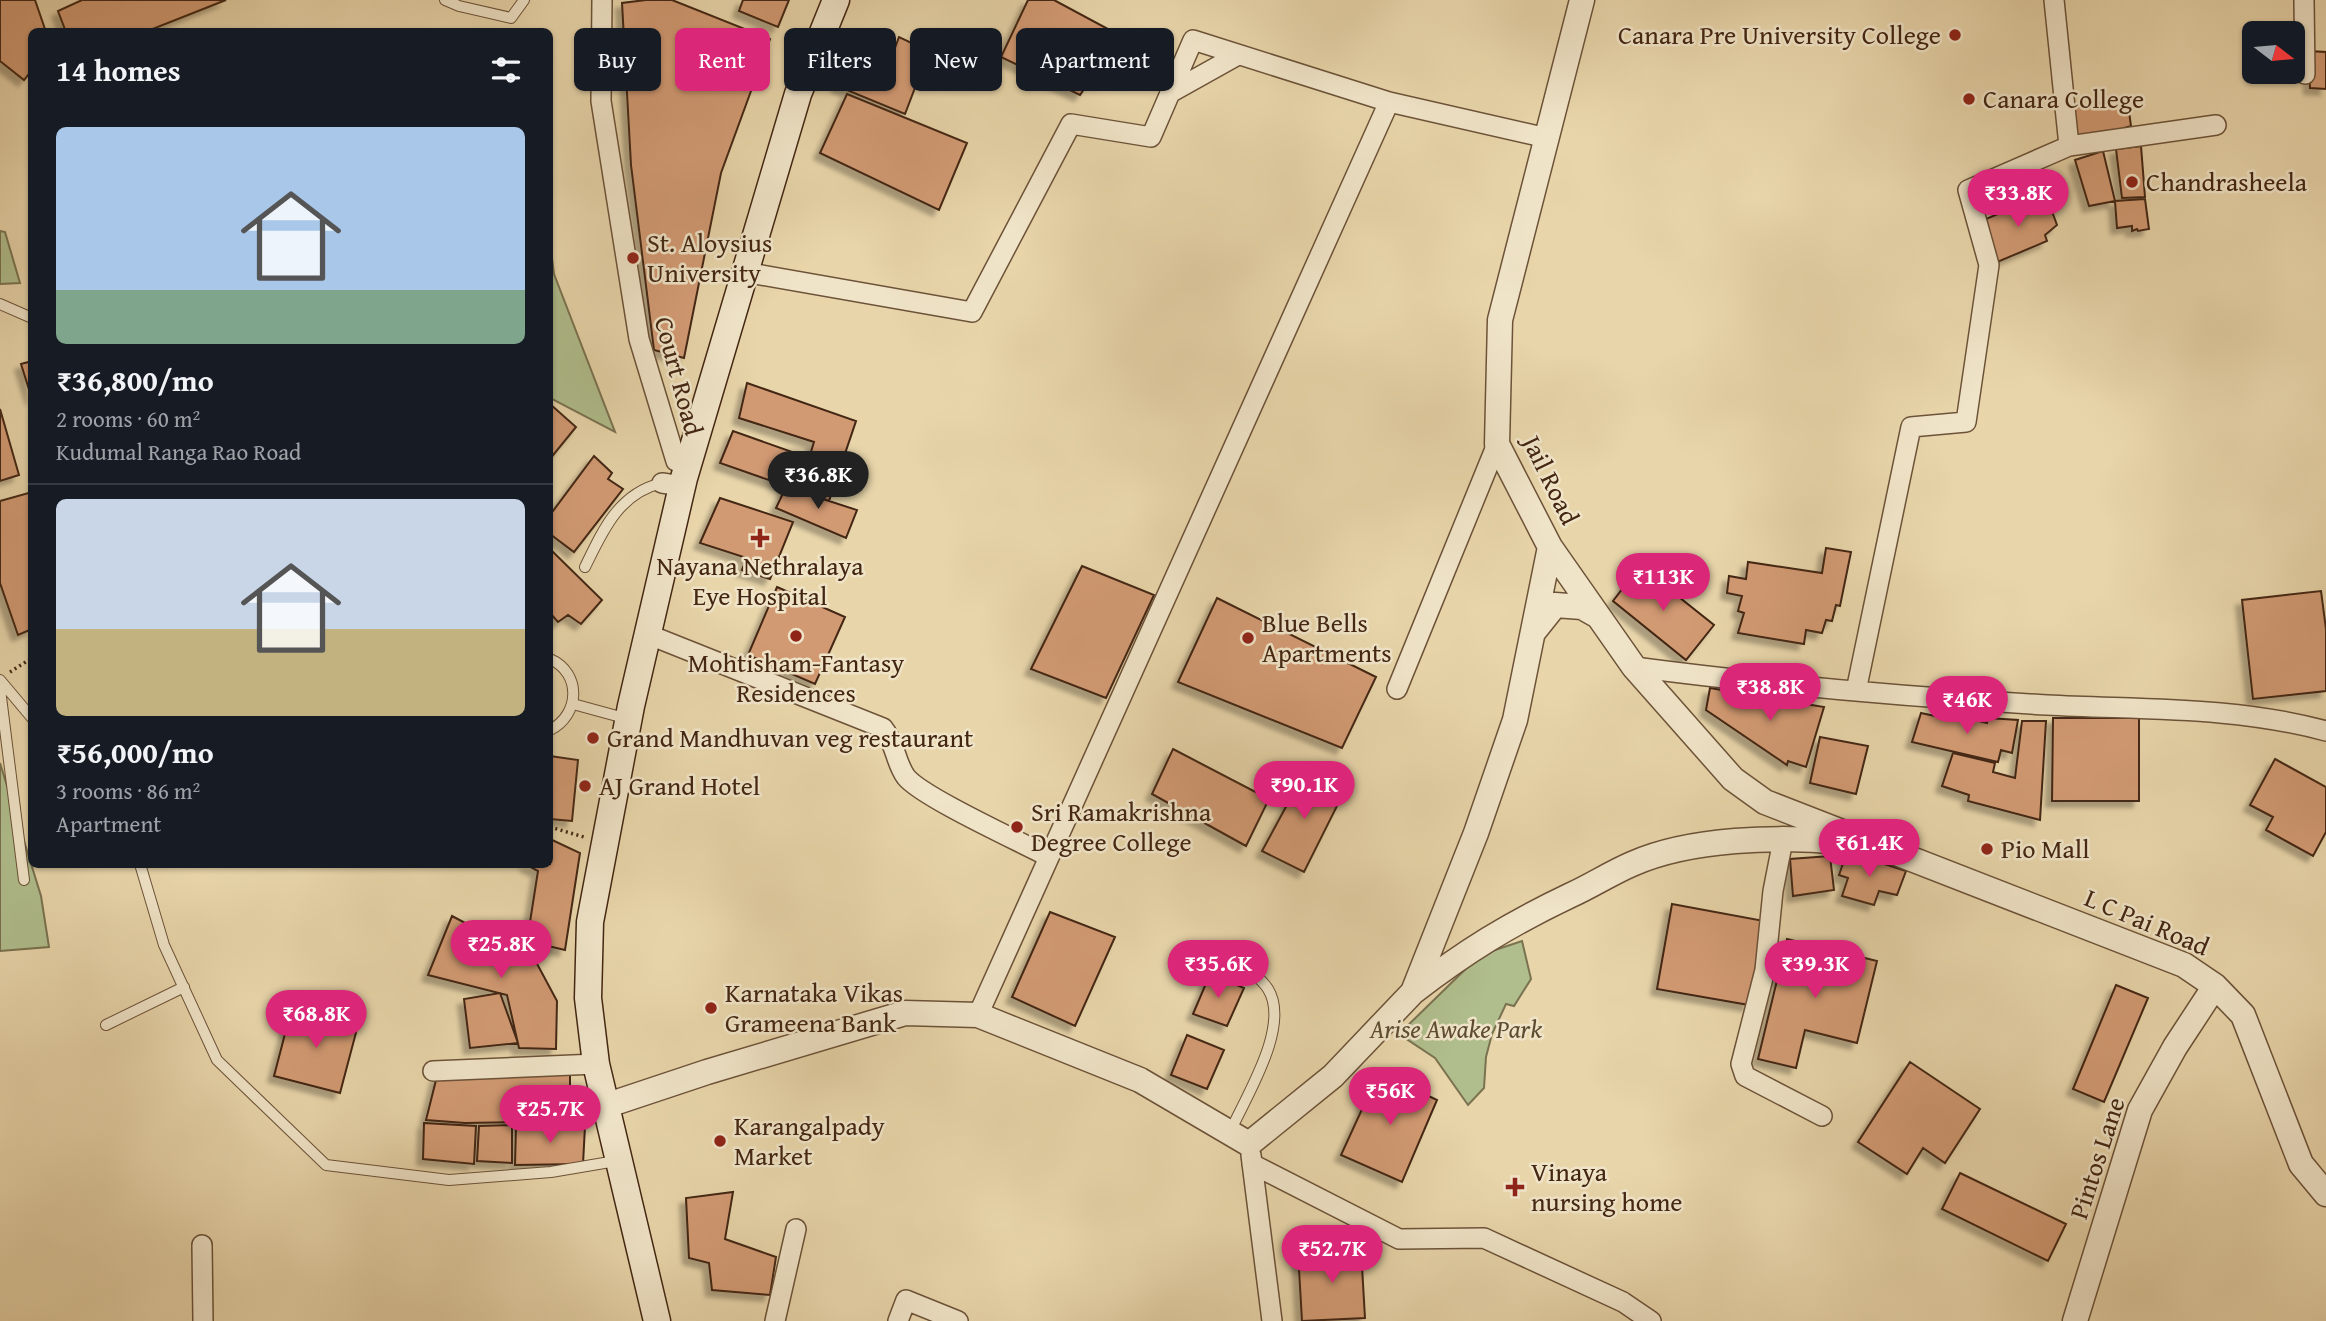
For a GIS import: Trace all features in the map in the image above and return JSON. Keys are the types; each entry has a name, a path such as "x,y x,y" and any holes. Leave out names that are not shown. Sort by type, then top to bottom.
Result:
{"main road":[{"path":"657,1321 596,1064 587,998 590,922 603,842 677,478 798,94 836,0"}],"street":[{"name":"Court Road","path":"602,0 601,101 639,339 676,461 677,478"},
{"name":"Jail Road","path":"1582,0 1500,320 1497,444 1550,547 1634,667 1680,723 1733,779 1765,802 1870,845"},
{"path":"2054,0 2069,146"},
{"path":"2304,0 2304,21"},
{"path":"744,272 972,312 1071,124 1151,137 1193,40 1389,102 1547,138"},
{"path":"1170,93 1238,55"},
{"path":"978,1015 1389,102"},
{"path":"1856,691 1911,427 1966,422 1989,265 1968,190 2069,146 2216,125"},
{"path":"1397,689 1497,444"},
{"path":"1413,992 1476,833 1516,720 1550,547"},
{"path":"1532,633 1555,606 1582,607 1598,617"},
{"path":"647,634 883,728 894,741 907,778 945,802 1049,857"},
{"path":"1634,667 1856,691 2047,705 2217,711 2257,715 2326,731"},
{"path":"1244,1147 1333,1076 1413,992 1464,953 1516,920 1634,863 1698,846 1803,838 1870,845"},
{"path":"1783,840 1773,891 1765,970 1741,1064 1745,1076 1751,1080 1822,1116"},
{"name":"L C Pai Road","path":"1870,845 2184,965 2215,986 2243,1015 2301,1164 2326,1194"},
{"name":"Pintos Lane","path":"2075,1321 2140,1110 2175,1047 2215,986"},
{"path":"605,1106 707,1072 905,1013 978,1015 1140,1080 1244,1147 1399,1239 1484,1238 1623,1302 1651,1321"},
{"path":"433,1071 596,1064"},
{"path":"1244,1147 1272,1321"},
{"path":"775,1321 796,1229"},
{"path":"202,1245 203,1321"},
{"path":"898,1321 906,1300 957,1321"}],"lane":[{"path":"445,0 459,6 512,18 524,0"},
{"path":"0,304 28,316"},
{"path":"585,567 606,524 623,503 646,487 677,478"},
{"path":"553,661 565,670 572,680 573,704 568,716 553,728"},
{"path":"0,679 28,713"},
{"path":"0,689 24,880"},
{"path":"573,704 628,719"},
{"path":"141,868 164,945 217,1060 326,1165 449,1180 551,1172 617,1161"},
{"path":"1231,956 1267,987 1276,1012 1244,1147"},
{"path":"106,1025 184,987"}],"path":[{"path":"0,679 28,661"},
{"path":"553,828 603,842"}],"green space":[{"path":"0,231 5,232 20,283 0,284"},
{"path":"553,266 554,274 615,432 553,400"},
{"path":"0,763 28,854 28,868 32,868 41,896 49,947 0,951"},
{"name":"Arise Awake Park","path":"1522,941 1531,979 1514,1006 1506,1004 1492,1034 1486,1057 1484,1088 1468,1105 1435,1058 1399,1034 1480,955"}],"building":[{"path":"0,0 35,0 45,28 28,28 28,75 24,80 0,61"},
{"path":"82,0 226,0 155,28 64,28 58,11"},
{"path":"672,0 742,28 675,28 675,91 751,91 721,173 684,358 654,350 631,165 627,91 661,91 661,28 623,28 622,3"},
{"path":"672,0 742,28 675,28 675,91 751,91 721,173 684,358 654,350 631,165 627,91 661,91 661,28 623,28 622,3"},
{"path":"743,0 789,0 778,27 739,11"},
{"path":"1028,0 1054,0 1106,28 1016,28 1016,64 1002,57"},
{"path":"899,37 910,42 910,91 914,91 905,114 849,91 896,91 896,45"},
{"path":"2308,51 2326,52 2326,89 2310,88"},
{"path":"847,94 967,143 939,210 820,153"},
{"path":"2127,97 2131,126 2070,145 2068,109"},
{"name":"Chandrasheela","path":"2141,146 2145,197 2122,198 2116,149"},
{"path":"2103,151 2115,201 2089,206 2075,160"},
{"path":"2036,198 2037,207 2050,206 2057,225 2045,235 2047,241 1995,263 1981,221"},
{"path":"2145,199 2149,229 2132,231 2132,226 2117,228 2115,201"},
{"path":"28,362 28,386 21,364"},
{"path":"747,383 856,421 829,501 720,463 733,431 809,458 814,442 739,418"},
{"path":"553,407 576,427 553,455"},
{"path":"0,409 19,475 0,481"},
{"path":"594,456 612,473 608,479 623,489 574,552 553,536 553,511"},
{"path":"786,487 857,510 846,538 776,508"},
{"path":"28,493 28,631 18,635 0,583 0,501"},
{"path":"720,498 793,522 770,579 742,570 747,558 700,543"},
{"path":"1826,548 1851,552 1840,606 1836,605 1832,621 1826,620 1822,633 1806,630 1804,644 1738,633 1744,613 1738,611 1742,596 1727,593 1729,576 1746,579 1748,562 1822,573"},
{"path":"553,552 602,600 581,624 568,615 558,622 553,616"},
{"path":"1082,566 1154,595 1106,698 1031,669"},
{"path":"1640,566 1714,625 1686,660 1613,601"},
{"name":"Mohtisham-Fantasy Residences","path":"777,587 845,617 815,684 748,655"},
{"path":"2321,591 2326,629 2326,691 2253,699 2242,600"},
{"name":"Blue Bells Apartments","path":"1217,598 1376,677 1342,748 1178,682"},
{"path":"1710,688 1824,707 1806,767 1788,761 1787,765 1706,710"},
{"path":"1921,713 1954,720 1955,715 1987,723 1988,718 2018,720 2012,753 2001,750 1998,762 1912,742"},
{"path":"2053,718 2139,718 2139,801 2052,801"},
{"path":"2022,721 2046,721 2040,820 1968,801 1969,795 1942,786 1953,753 1995,763 1993,772 2015,778"},
{"path":"1820,737 1868,746 1856,794 1810,783"},
{"path":"1173,749 1269,799 1246,846 1152,794"},
{"path":"553,756 578,760 572,821 553,819"},
{"path":"2275,759 2326,787 2326,832 2313,856 2266,830 2273,817 2250,805"},
{"path":"1307,768 1345,790 1304,872 1262,851"},
{"path":"553,840 580,853 565,950 527,941 538,871 532,868 553,868"},
{"path":"1847,852 1906,871 1897,895 1879,891 1874,905 1842,896 1848,878 1839,875"},
{"path":"1830,856 1834,890 1793,896 1790,859"},
{"path":"1672,904 1764,921 1749,1005 1657,989"},
{"path":"1050,912 1115,937 1075,1026 1012,997"},
{"path":"452,916 535,960 557,1001 556,1049 519,1048 507,995 428,975"},
{"path":"1787,939 1877,961 1857,1043 1805,1030 1796,1068 1758,1059"},
{"path":"1210,974 1244,988 1227,1026 1193,1014"},
{"path":"2116,985 2148,998 2104,1102 2073,1089"},
{"path":"500,993 518,1043 470,1048 464,999"},
{"path":"292,1007 358,1025 340,1093 274,1076"},
{"path":"1187,1035 1224,1050 1207,1089 1171,1075"},
{"path":"1910,1062 1980,1109 1945,1163 1923,1148 1907,1174 1858,1142"},
{"path":"570,1070 570,1099 584,1100 581,1121 465,1123 426,1120 437,1076"},
{"path":"1379,1072 1437,1100 1402,1182 1341,1155"},
{"path":"424,1123 476,1126 474,1164 423,1159"},
{"path":"512,1125 512,1163 477,1161 479,1126"},
{"path":"516,1126 585,1126 583,1164 515,1165"},
{"path":"1960,1173 2066,1224 2048,1261 1942,1209"},
{"path":"733,1192 725,1239 776,1257 770,1295 712,1290 709,1263 689,1258 686,1198"},
{"path":"1361,1249 1365,1318 1302,1321 1298,1252"}],"place":[{"name":"Canara Pre University College","path":"1955,35"},
{"name":"Canara College","path":"1969,99"},
{"name":"Chandrasheela","path":"2132,182"},
{"name":"St. Aloysius University","path":"633,258"},
{"name":"Nayana Nethralaya Eye Hospital","path":"760,538"},
{"name":"Mohtisham-Fantasy Residences","path":"796,636"},
{"name":"Blue Bells Apartments","path":"1248,638"},
{"name":"Grand Mandhuvan veg restaurant","path":"593,738"},
{"name":"AJ Grand Hotel","path":"585,786"},
{"name":"Sri Ramakrishna Degree College","path":"1017,827"},
{"name":"Pio Mall","path":"1987,849"},
{"name":"Karnataka Vikas Grameena Bank","path":"711,1008"},
{"name":"Karangalpady Market","path":"720,1141"},
{"name":"Vinaya nursing home","path":"1515,1187"}]}
